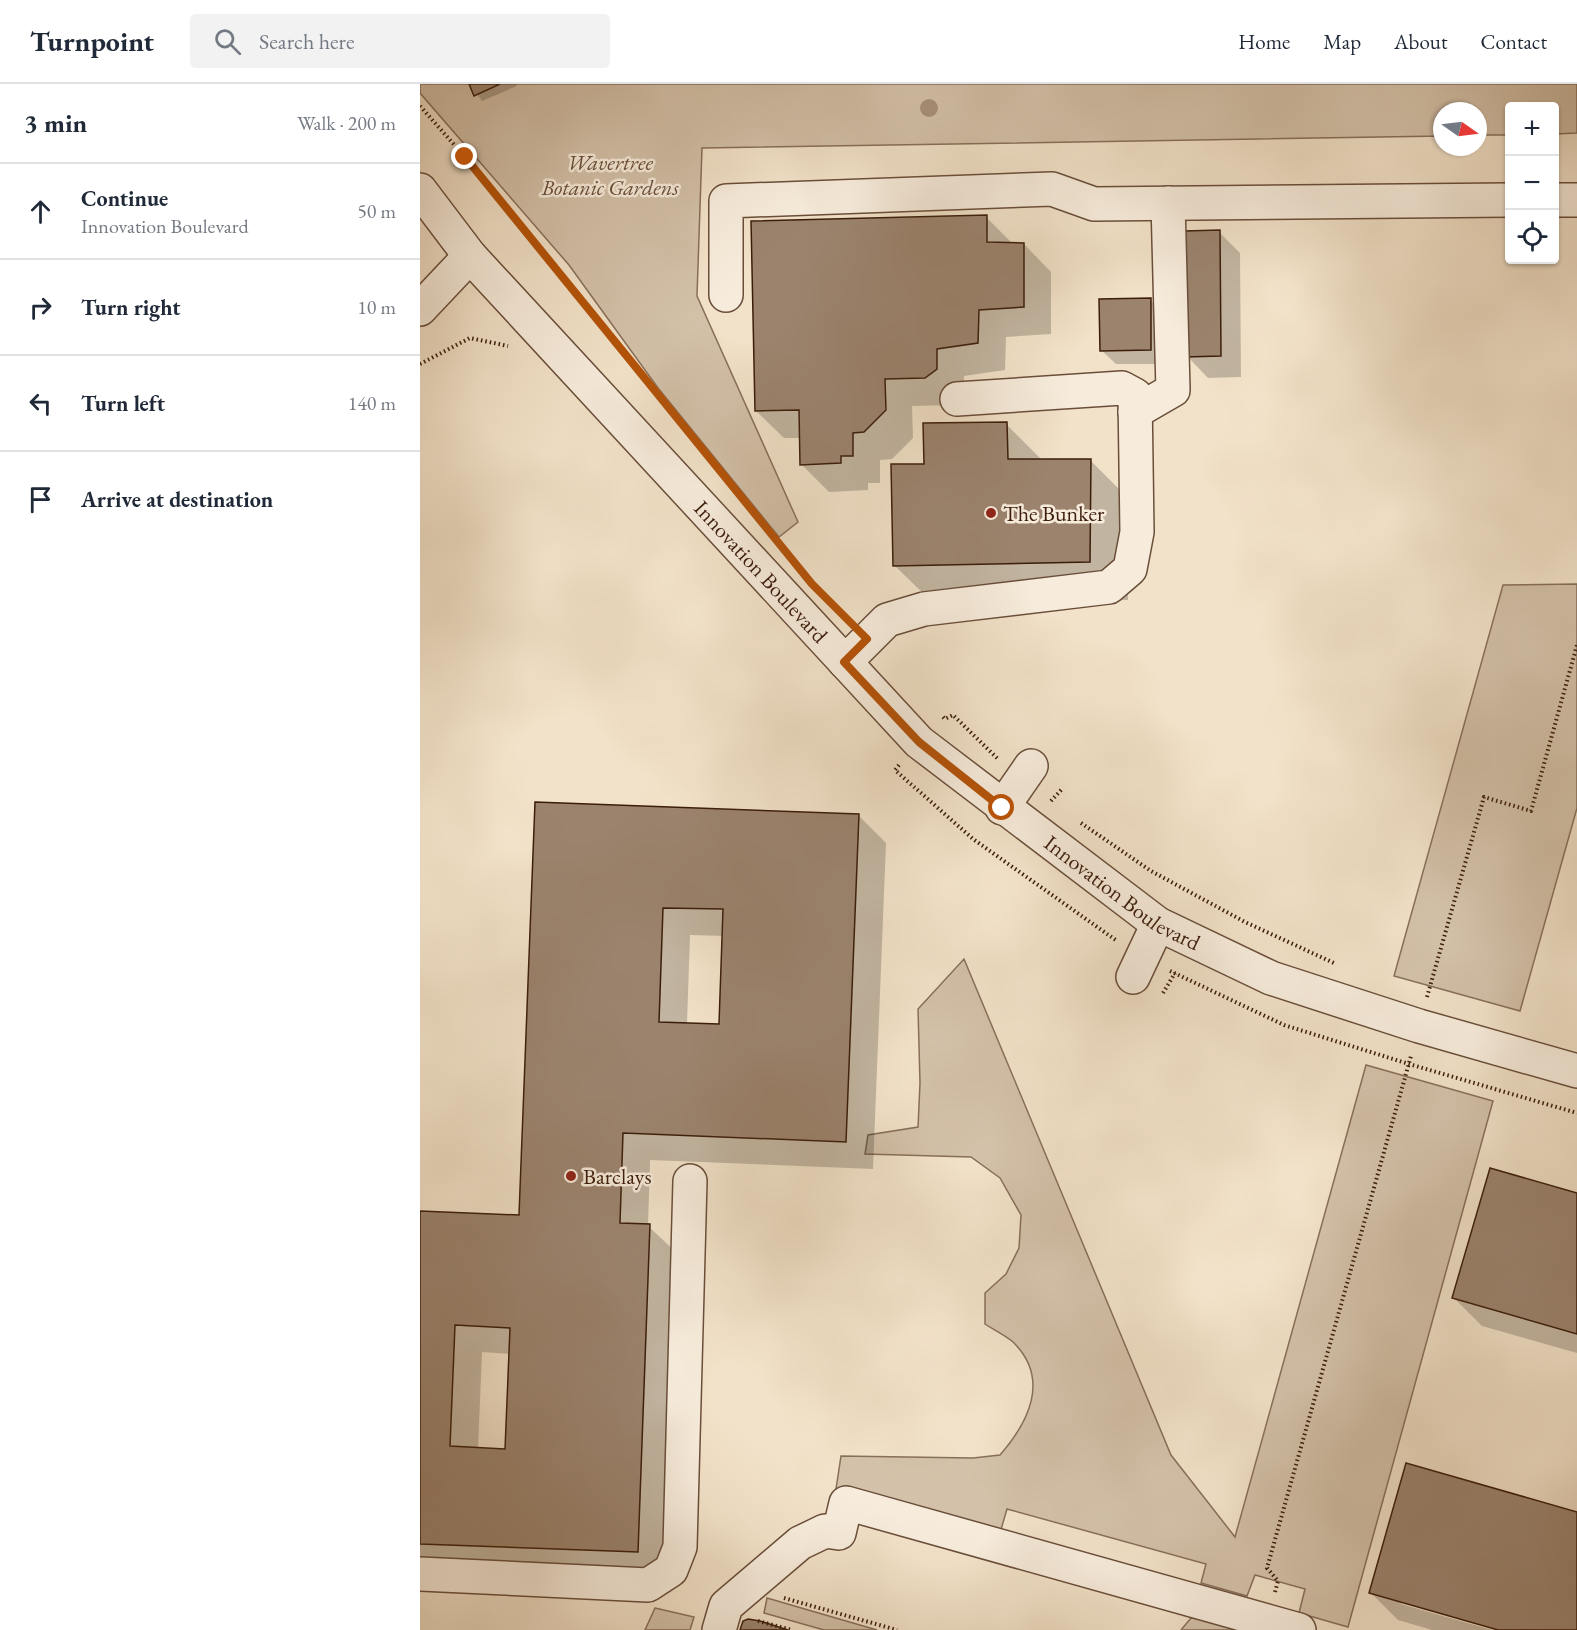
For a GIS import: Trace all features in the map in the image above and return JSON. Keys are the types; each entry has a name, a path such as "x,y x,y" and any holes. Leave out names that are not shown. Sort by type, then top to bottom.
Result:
{"street":[{"path":"726,295 726,201 1052,189 1094,204 1505,200"},
{"name":"Innovation Boulevard","path":"420,190 470,256 919,742 1002,808 1158,924 1271,978 1419,1026 1577,1071"},
{"path":"1559,200 1577,200"},
{"path":"1135,412 1173,390 1168,203"},
{"path":"420,309 470,256"},
{"path":"844,662 887,620 924,609 1109,587 1130,569 1137,532 1135,395 1122,388 957,399"},
{"path":"1002,808 1027,772"},
{"path":"1133,977 1158,924"},
{"path":"420,1574 648,1585 671,1570 680,1547 690,1181"},
{"path":"719,1630 726,1606 800,1543 825,1531 839,1533 846,1503 1299,1630"}],"path":[{"path":"420,106 465,157 760,521"},
{"path":"1426,1003 1484,797 1531,811 1577,645"},
{"path":"938,712 945,719 953,715 1027,772 1051,801 1060,808"},
{"path":"1051,801 1062,789"},
{"path":"1078,820 1151,871 1245,922 1342,966"},
{"path":"1163,993 1175,973"},
{"path":"1418,994 1439,1000"},
{"path":"1278,1581 1267,1568 1413,1048"},
{"path":"774,1595 897,1630"},
{"path":"757,1610 754,1620 792,1630"}],"green space":[{"name":"Wavertree Botanic Gardens","path":"420,84 1577,84 1577,133 1559,134 1559,102 1505,102 1505,135 1487,135 1487,102 1433,102 1433,136 702,148 697,296 798,522 779,537 658,388 569,265 420,93"},
{"path":"1577,584 1577,808 1520,1011 1394,976 1503,585"},
{"path":"964,959 1171,1455 1235,1537 1366,1065 1493,1101 1348,1627 1299,1613 1305,1589 1255,1575 1247,1596 1201,1583 1206,1564 1007,1509 1000,1533 836,1489 841,1456 973,1458 1000,1455 1019,1429 1031,1400 1033,1386 1031,1371 1024,1356 1013,1342 985,1324 985,1293 1006,1274 1019,1248 1021,1215 1000,1178 971,1157 865,1154 868,1135 918,1127 920,1083 918,1009"},
{"path":"767,1598 877,1630 824,1630 764,1613"},
{"path":"655,1608 694,1617 690,1630 645,1630"},
{"path":"1191,1618 1237,1623 1234,1630 1181,1630"}],"building":[{"path":"469,84 500,84 474,96"},
{"path":"987,215 987,242 1024,243 1024,307 979,310 978,343 937,349 937,369 925,378 885,379 886,410 864,432 853,433 853,456 841,456 841,463 800,465 799,410 755,411 751,221"},
{"path":"1220,230 1221,356 1185,357 1184,231"},
{"path":"1151,298 1151,350 1100,351 1099,299"},
{"name":"The Bunker","path":"1007,422 1008,459 1091,459 1090,562 893,566 891,464 924,464 923,423"},
{"name":"Barclays","path":"535,802 859,814 846,1142 623,1133 620,1223 650,1224 638,1552 420,1544 420,1211 519,1215","holes":["663,908 723,909 719,1024 659,1022","455,1325 510,1328 505,1449 450,1446"]},
{"path":"1490,1168 1577,1193 1577,1334 1452,1298"},
{"path":"1406,1463 1577,1512 1577,1630 1498,1630 1369,1593"},
{"path":"748,1619 788,1630 740,1630 743,1621"}],"place":[{"name":"The Bunker","path":"991,513"},
{"name":"Barclays","path":"571,1176"}],"route":[{"path":"465,157 812,584 867,639 844,662 919,742 1002,808"}]}
